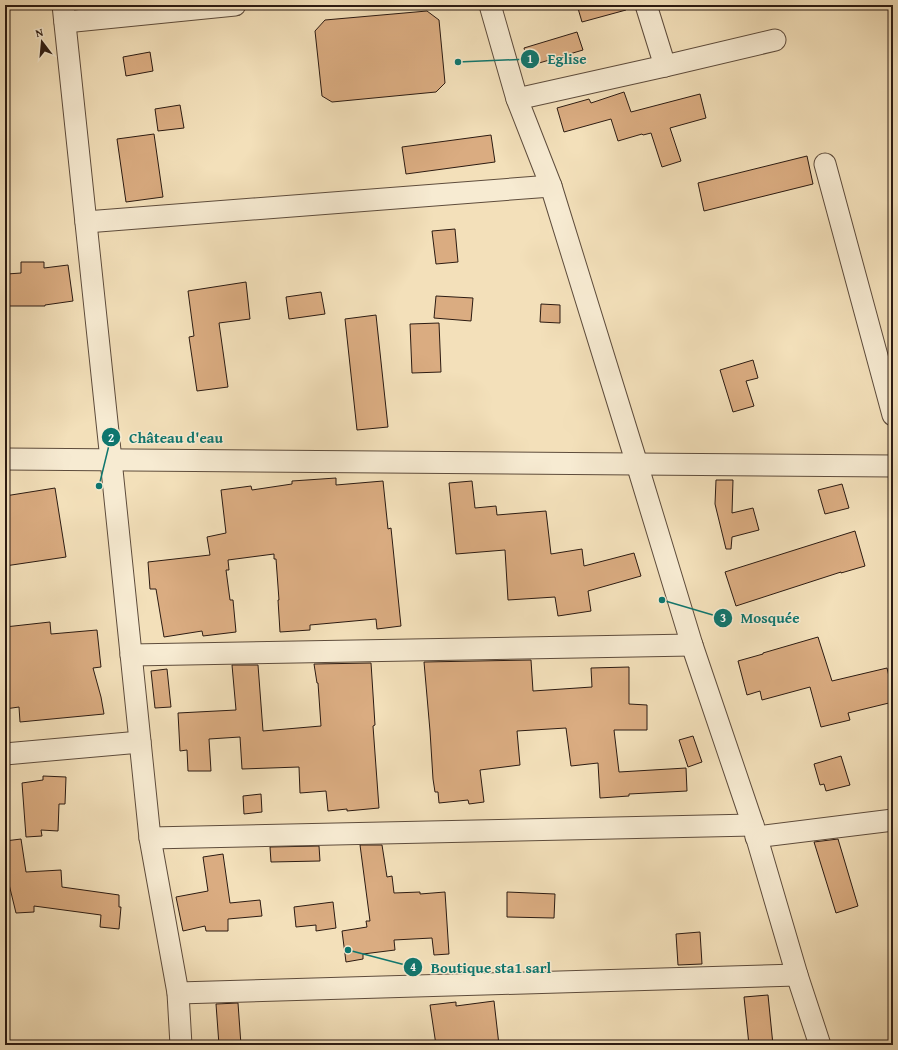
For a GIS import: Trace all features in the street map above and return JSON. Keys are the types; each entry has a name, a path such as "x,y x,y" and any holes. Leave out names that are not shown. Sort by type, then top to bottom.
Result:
{"street":[{"path":"181,1045 178,993 150,838 64,14 235,5"},
{"path":"490,5 517,99 551,186 692,645 754,831 797,975 820,1045"},
{"path":"646,5 665,66"},
{"path":"517,99 775,40"},
{"path":"825,164 893,414"},
{"path":"86,222 551,186"},
{"path":"5,459 893,466"},
{"path":"132,655 692,645"},
{"path":"5,754 140,742"},
{"path":"150,838 754,831 893,820"},
{"path":"178,993 797,975"}],"building":[{"path":"577,5 626,5 626,10 582,22"},
{"path":"427,11 439,20 445,83 436,92 332,102 322,96 315,31 325,20"},
{"path":"577,32 583,50 529,66 524,48"},
{"path":"150,52 153,71 126,76 123,57"},
{"path":"624,92 631,112 700,94 706,118 670,128 681,161 662,167 651,133 618,141 611,119 564,132 557,108 589,99 591,103"},
{"path":"180,105 184,128 158,131 155,109"},
{"path":"154,134 163,197 126,202 117,139"},
{"path":"491,135 495,162 406,174 402,147"},
{"path":"807,156 813,184 704,211 698,183"},
{"path":"455,229 458,262 436,264 432,231"},
{"path":"21,262 44,262 44,268 68,265 73,301 45,306 8,306 7,274 21,273"},
{"path":"246,282 250,319 219,323 228,387 197,391 189,337 194,336 188,291"},
{"path":"321,292 325,314 289,319 286,297"},
{"path":"436,296 473,298 471,321 434,318"},
{"path":"541,304 560,305 560,323 540,322"},
{"path":"376,315 388,427 357,430 345,319"},
{"path":"439,323 441,372 412,373 410,324"},
{"path":"753,360 758,378 746,381 754,406 733,412 720,370"},
{"path":"336,478 336,485 383,481 388,529 391,528 401,626 377,629 376,619 310,625 310,630 280,632 276,559 274,559 274,554 228,560 229,570 226,570 230,600 233,600 236,632 203,636 202,631 164,637 156,589 150,589 148,562 210,555 207,537 226,533 221,490 251,486 252,490 292,484 292,481"},
{"path":"716,480 733,480 732,513 753,508 759,530 732,537 731,549 726,549 715,504"},
{"path":"472,481 475,508 496,506 497,515 546,511 551,554 582,549 584,566 634,553 641,576 588,591 591,611 558,616 555,597 508,600 505,550 456,554 449,483"},
{"path":"842,484 849,508 825,514 818,490"},
{"path":"55,488 66,557 5,566 5,496"},
{"path":"855,531 865,566 841,572 736,606 725,572"},
{"path":"50,622 51,634 97,630 101,667 93,668 104,714 20,722 19,707 5,709 5,627"},
{"path":"818,637 832,681 887,668 893,693 893,702 848,713 850,720 821,727 810,687 762,700 760,691 747,695 738,661"},
{"path":"531,660 533,691 592,687 591,668 629,667 629,704 647,705 647,730 614,730 619,772 686,768 687,791 629,794 629,796 600,798 598,763 571,766 566,728 517,731 520,765 480,770 484,802 469,804 468,800 439,803 438,792 435,792 433,779 424,662"},
{"path":"371,663 375,725 373,726 379,808 328,811 326,791 300,793 299,767 242,769 240,737 209,739 211,771 188,771 187,750 180,751 178,713 236,710 232,665 258,665 263,731 321,726 318,683 314,664"},
{"path":"167,669 171,707 155,708 151,671"},
{"path":"693,736 702,762 688,767 679,740"},
{"path":"841,756 850,785 826,791 824,784 820,785 814,764"},
{"path":"43,776 66,777 65,804 59,804 58,831 41,830 42,836 26,837 22,783 43,780"},
{"path":"261,794 262,812 244,814 243,796"},
{"path":"21,839 26,872 61,870 62,887 119,895 119,907 121,907 119,929 100,927 101,915 34,906 34,912 16,913 7,876 5,876 5,841"},
{"path":"838,839 858,906 836,913 814,842"},
{"path":"360,845 382,845 387,877 392,876 394,893 420,892 420,894 445,892 449,954 434,955 432,938 394,940 395,950 363,954 363,959 346,962 342,931 367,927 366,921 370,921"},
{"path":"319,846 320,861 271,862 270,847"},
{"path":"223,854 230,903 260,900 262,916 228,919 228,931 206,931 205,926 183,931 176,897 208,891 203,857"},
{"path":"507,892 555,894 554,918 507,917"},
{"path":"333,902 336,928 316,931 316,925 296,927 294,907"},
{"path":"700,932 702,964 678,965 676,934"},
{"path":"768,995 773,1045 749,1045 744,997"},
{"path":"494,1001 499,1045 436,1045 430,1005 456,1002 456,1006"},
{"path":"238,1003 241,1045 219,1045 216,1004"}],"place":[{"name":"Eglise","path":"458,62"},
{"name":"Château d'eau","path":"99,486"},
{"name":"Mosquée","path":"662,600"},
{"name":"Boutique sta1 sarl","path":"348,950"}]}
